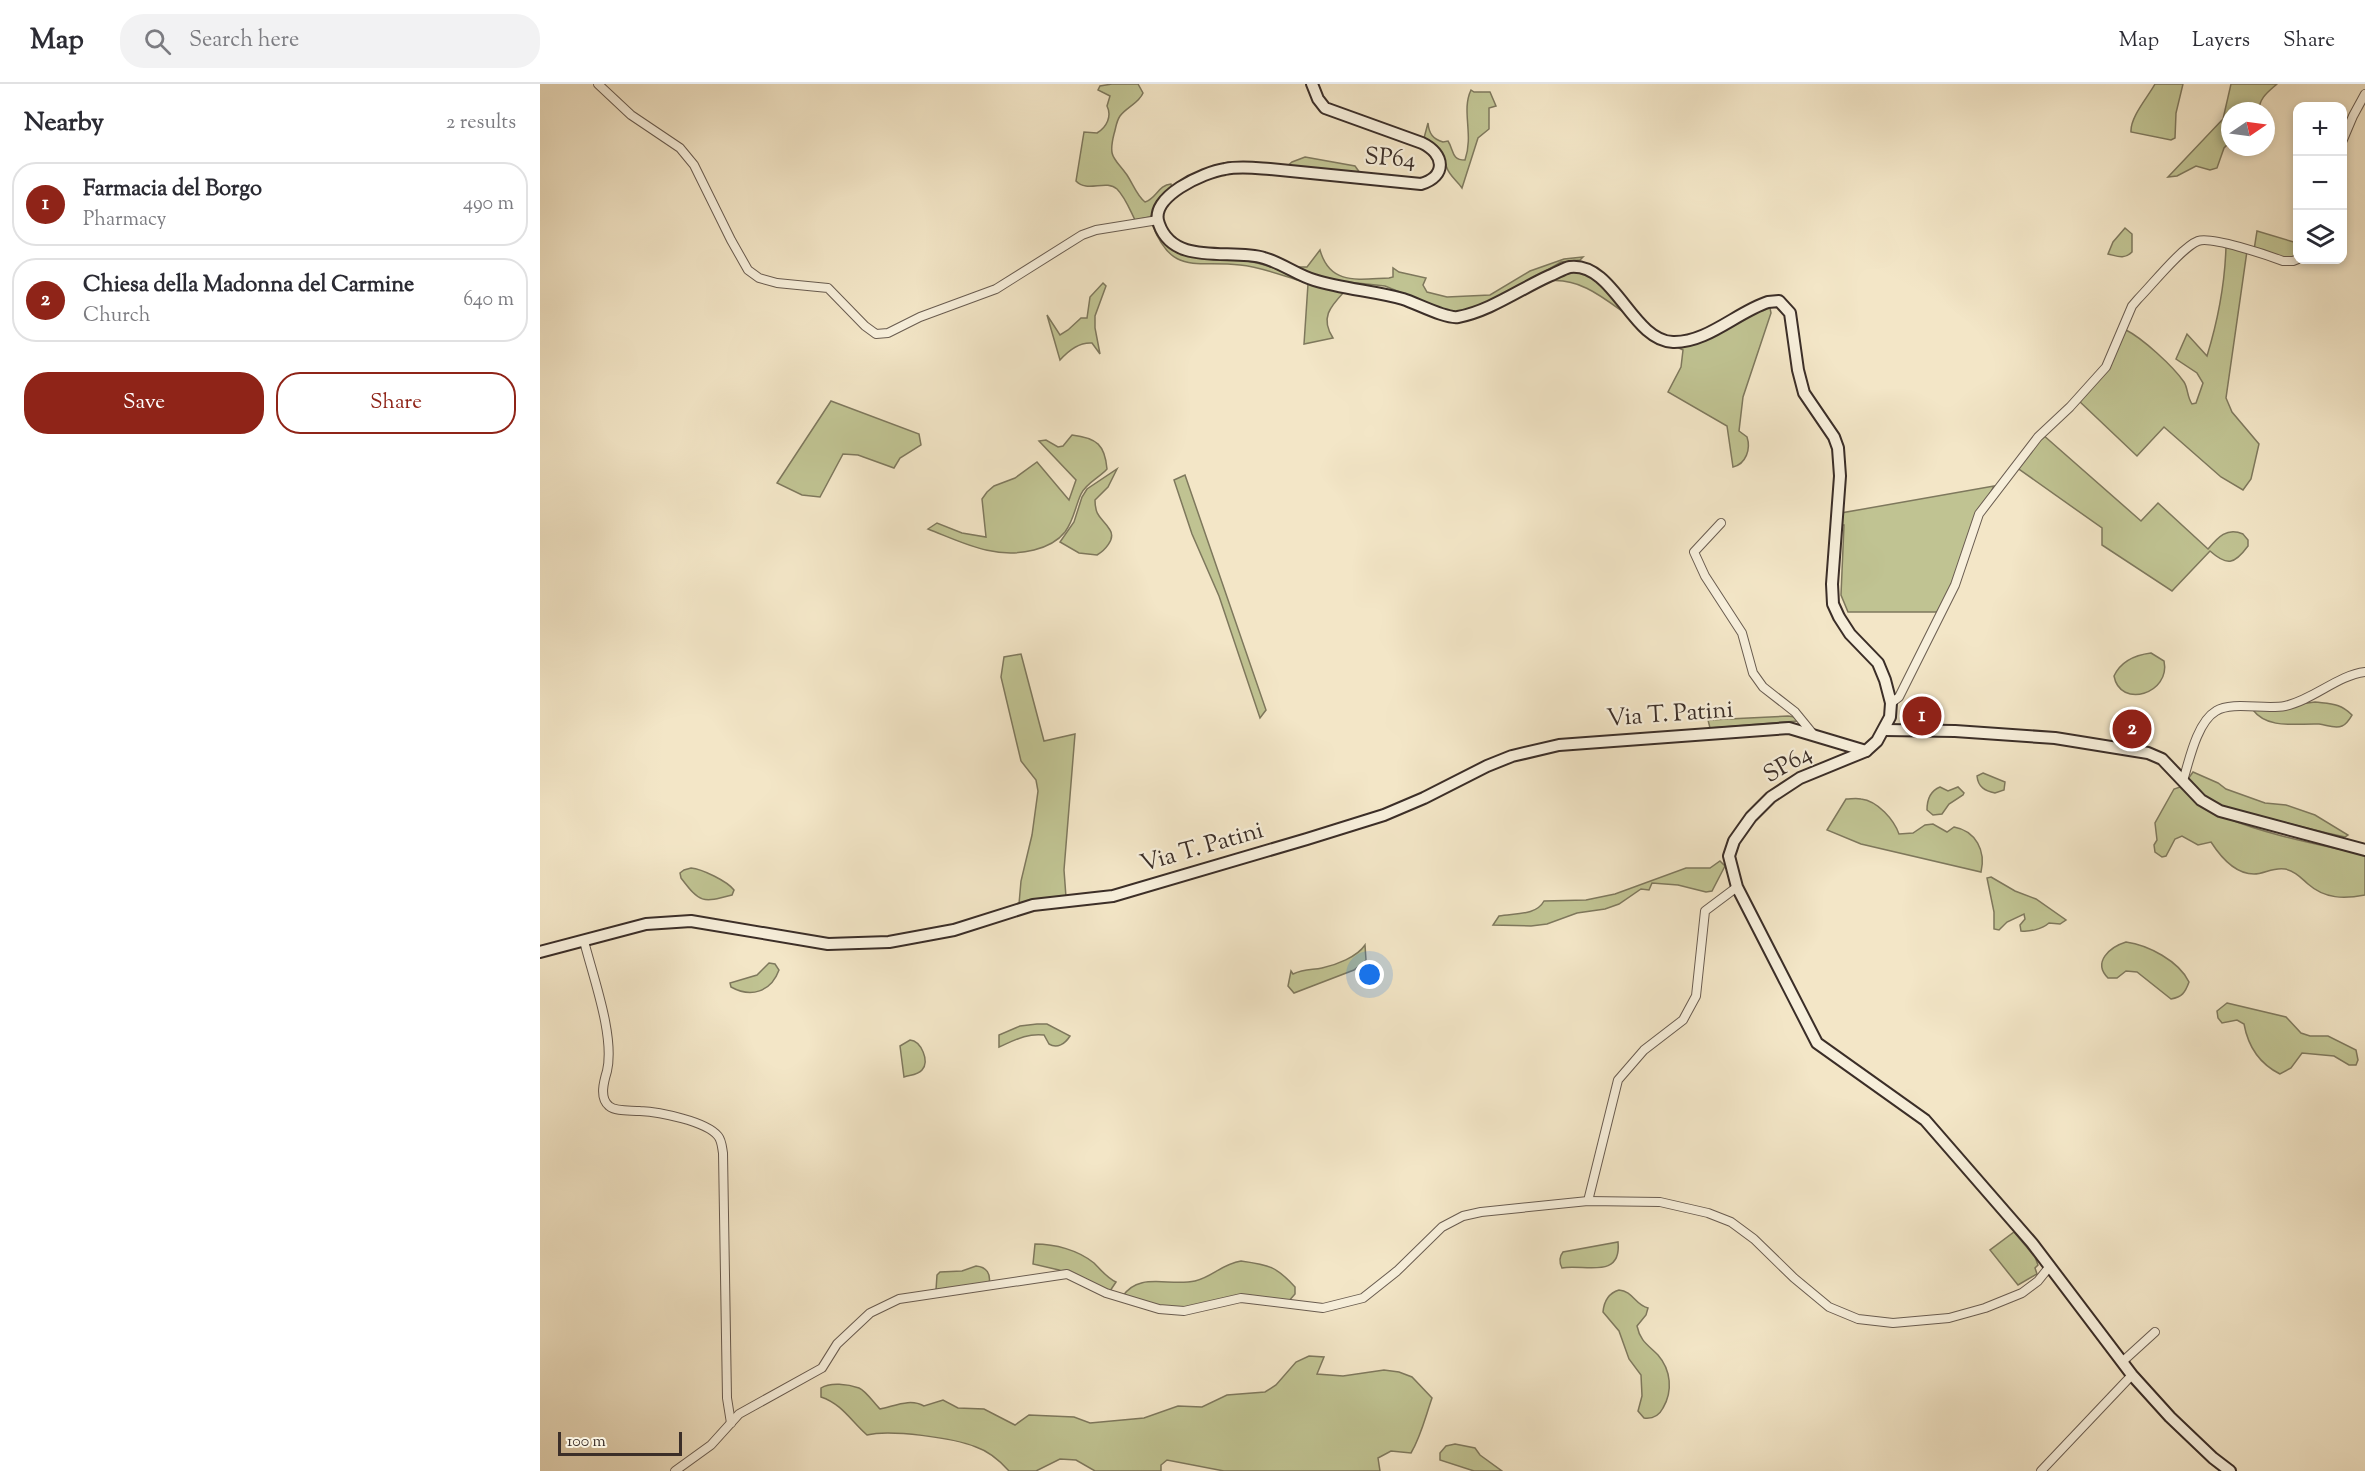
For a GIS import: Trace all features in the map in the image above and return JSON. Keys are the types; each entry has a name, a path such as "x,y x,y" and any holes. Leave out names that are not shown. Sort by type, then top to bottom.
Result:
{"street":[{"path":"598,84 631,115 680,148 694,165 748,270 759,278 777,283 828,288 864,326 876,333 888,333 920,317 996,289 1082,236 1096,230 1158,220"},
{"name":"SP64","path":"1312,84 1318,99 1325,108 1422,143 1434,150 1441,167 1438,174 1432,180 1421,184 1246,167 1227,168 1203,175 1168,196 1161,203 1158,220 1164,235 1175,245 1188,251 1259,256 1273,260 1312,280 1401,299 1456,318 1480,310 1570,267 1589,271 1605,282 1651,335 1671,342 1689,340 1703,335 1760,305 1779,302 1790,313 1798,370 1804,393 1834,437 1838,448 1840,476 1832,584 1833,604 1850,634 1878,663 1891,703 1890,717 1885,730 1866,751 1800,778 1771,797 1751,817 1734,841 1729,856 1737,887 1817,1043 1925,1120 2032,1242 2132,1375 2170,1418 2230,1471"},
{"path":"2347,132 2365,94"},
{"path":"1891,703 1899,697 1955,585 1979,514 2038,437 2070,407 2106,367 2132,306 2138,299 2184,251 2197,242 2213,241 2283,261 2293,261"},
{"path":"1721,523 1694,552 1695,557 1742,633 1754,673 1763,687 1795,712 1814,734"},
{"path":"2182,781 2199,734 2210,716 2217,710 2234,707 2284,706 2312,697 2348,676 2365,672"},
{"name":"Via T. Patini","path":"540,952 646,924 691,921 828,944 890,942 954,930 1033,905 1113,896 1384,815 1424,798 1487,765 1512,756 1559,745 1789,728 1866,751"},
{"path":"1885,730 1955,731 2055,738 2132,750 2162,759 2201,800 2220,811 2365,850"},
{"path":"1588,1201 1618,1080 1644,1050 1683,1020 1696,996 1705,911 1737,887"},
{"path":"584,940 609,1050 604,1082 605,1101 616,1109 659,1112 683,1119 712,1130 721,1142 727,1398 731,1423"},
{"path":"675,1471 711,1446 739,1414 822,1368 837,1344 870,1313 899,1299 1067,1274 1106,1293 1159,1310 1184,1311 1241,1298 1307,1308 1323,1308 1363,1298 1398,1271 1442,1227 1463,1216 1481,1212 1588,1201 1660,1202 1708,1213 1731,1222 1754,1239 1794,1278 1829,1307 1858,1319 1893,1323 1949,1318 1985,1308 2022,1293 2038,1281 2050,1266"},
{"path":"2122,1362 2155,1332"},
{"path":"2041,1471 2132,1375"}],"green space":[{"path":"1138,84 1143,93 1139,100 1119,118 1112,142 1113,157 1145,202 1163,187 1171,184 1172,189 1150,217 1135,220 1122,196 1113,186 1086,186 1076,181 1084,132 1101,131 1109,117 1107,106 1110,96 1098,90 1100,86"},
{"path":"2155,84 2183,84 2176,113 2175,138 2171,140 2131,132 2136,114"},
{"path":"2231,84 2277,84 2261,102 2227,102"},
{"path":"1471,90 1490,92 1496,106 1489,108 1489,129 1478,138 1462,188 1448,171 1438,147 1424,138 1428,123 1434,138 1443,142 1448,141 1455,156 1460,160 1465,160 1468,141 1467,106"},
{"path":"2221,121 2221,156 2217,168 2210,170 2196,166 2177,176 2168,177"},
{"path":"1305,157 1355,166 1360,173 1285,168 1292,162"},
{"path":"1152,224 1162,239 1173,249 1185,255 1257,263 1304,282 1248,266 1198,264 1177,259 1168,252"},
{"path":"2125,228 2132,234 2132,252 2123,257 2108,254 2113,242"},
{"path":"2257,231 2293,242 2293,257 2288,259 2254,250"},
{"path":"2226,246 2247,251 2226,398 2232,412 2259,444 2251,479 2243,490 2221,477 2164,427 2137,456 2078,400 2110,365 2126,330 2173,368 2184,382 2192,404 2196,403 2203,383 2197,373 2176,359 2187,334 2207,356 2220,302"},
{"path":"1320,250 1325,262 1338,275 1357,279 1389,278 1393,277 1393,268 1399,272 1426,278 1423,285 1427,292 1447,297 1490,295 1530,271 1564,259 1583,257 1580,260 1561,262 1496,300 1457,313 1385,286 1329,280 1296,267 1307,267"},
{"path":"1573,270 1586,273 1596,280 1633,319 1604,298 1583,287 1572,283 1548,281"},
{"path":"1103,283 1106,286 1095,316 1100,354 1092,343 1087,343 1074,348 1060,360 1047,315 1060,335 1081,318 1087,318 1090,297"},
{"path":"1308,284 1344,292 1328,313 1327,324 1333,338 1304,344"},
{"path":"1763,308 1770,308 1771,313 1743,397 1739,431 1747,437 1748,451 1741,463 1733,467 1727,426 1668,392 1681,367 1683,350 1677,347 1692,344"},
{"path":"831,401 919,434 921,445 900,458 894,468 858,455 843,454 820,497 802,495 777,483"},
{"path":"2042,434 2141,521 2158,503 2208,549 2223,534 2232,532 2243,534 2248,540 2248,546 2239,557 2230,561 2221,559 2210,551 2172,591 2102,545 2102,528 2016,467"},
{"path":"1072,435 1088,438 1098,444 1102,448 1107,469 1083,490 1068,527 1055,541 1034,550 1006,553 967,544 928,529 937,523 962,533 986,537 982,499 994,486 1015,478 1037,462 1069,500 1076,480 1039,441 1046,440 1058,447 1063,446"},
{"path":"1117,469 1108,487 1095,500 1098,514 1111,533 1103,551 1097,555 1079,553 1060,542 1074,522 1087,489"},
{"path":"1185,475 1266,710 1260,718 1219,596 1192,534 1174,480"},
{"path":"1994,486 1972,527 1948,593 1937,612 1848,612 1841,595 1844,525 1840,525 1841,513"},
{"path":"2151,653 2164,661 2164,672 2160,682 2153,689 2144,693 2125,692 2118,686 2114,676 2120,666 2139,655"},
{"path":"1021,654 1044,741 1075,734 1064,870 1066,897 1019,904 1021,881 1032,835 1038,791 1036,780 1021,761 1001,677 1004,657"},
{"path":"2315,702 2339,706 2352,715 2348,722 2337,727 2319,724 2275,723 2259,716 2253,710"},
{"path":"1795,717 1798,721 1710,728 1708,720"},
{"path":"2193,772 2226,789 2265,803 2286,805 2315,815 2348,835 2345,837 2327,833 2220,806 2207,799 2188,779"},
{"path":"1983,773 2005,782 2004,790 1995,793 1983,788 1977,776"},
{"path":"1940,787 1948,791 1958,787 1964,793 1949,804 1942,814 1933,815 1927,810 1928,803 1931,793"},
{"path":"2180,787 2214,811 2259,830 2365,855 2365,895 2335,897 2321,893 2295,873 2285,869 2258,874 2240,871 2228,863 2211,842 2198,845 2182,836 2175,839 2166,856 2162,857 2155,852 2154,845 2157,840 2155,823 2174,789"},
{"path":"1846,799 1861,799 1873,803 1889,817 1899,834 1913,833 1925,825 1933,824 1947,832 1954,827 1962,829 1974,837 1978,843 1982,857 1981,872 1861,844 1827,830"},
{"path":"1720,861 1725,866 1712,891 1652,883 1649,890 1641,889 1619,904 1605,909 1577,913 1547,924 1493,925 1499,916 1530,912 1544,901 1586,900 1615,894 1686,868 1710,868"},
{"path":"691,868 708,873 726,883 734,890 732,895 702,899 681,878 680,873"},
{"path":"1991,877 2015,891 2036,899 2066,920 2060,924 2049,923 2036,930 2021,931 2020,925 2025,919 2024,914 2007,922 1999,930 1994,929 1994,912 1987,878"},
{"path":"2126,942 2153,950 2178,967 2189,982 2183,994 2171,999 2137,972 2126,971 2117,978 2108,978 2102,961 2114,947"},
{"path":"1365,945 1366,960 1354,970 1294,993 1288,986 1291,971 1293,974 1334,965 1352,957"},
{"path":"769,963 775,964 779,970 766,988 746,992 731,987 730,983 757,975"},
{"path":"2227,1003 2286,1017 2301,1033 2310,1036 2328,1036 2356,1050 2358,1060 2356,1065 2349,1065 2334,1056 2302,1053 2291,1068 2280,1074 2266,1065 2256,1054 2248,1040 2244,1024 2237,1020 2222,1023 2218,1018 2217,1011"},
{"path":"1047,1024 1070,1036 1058,1046 1049,1044 1044,1035 1032,1035 999,1047 999,1035 1020,1026"},
{"path":"910,1040 921,1048 925,1062 920,1072 904,1077 900,1046"},
{"path":"2014,1232 2035,1257 2038,1265 2035,1268 2037,1274 2018,1285 1990,1250"},
{"path":"1618,1242 1618,1254 1614,1262 1607,1266 1562,1268 1561,1266 1560,1258 1563,1252"},
{"path":"1035,1244 1074,1251 1094,1263 1116,1282 1110,1291 1059,1270 1033,1264"},
{"path":"1241,1261 1265,1265 1277,1271 1295,1287 1295,1294 1288,1302 1248,1295 1191,1308 1160,1306 1122,1297 1137,1284 1195,1281"},
{"path":"976,1266 987,1272 989,1284 936,1290 937,1275 940,1272 962,1271"},
{"path":"1619,1290 1628,1293 1648,1308 1646,1315 1637,1326 1638,1331 1658,1355 1668,1374 1669,1388 1666,1401 1660,1413 1653,1417 1644,1418 1638,1411 1642,1396 1641,1375 1629,1359 1619,1331 1603,1312 1608,1298"},
{"path":"1309,1356 1324,1357 1317,1374 1343,1376 1384,1370 1412,1377 1432,1398 1411,1453 1391,1451 1378,1458 1380,1471 1224,1471 1167,1460 1161,1465 1161,1471 1095,1471 1076,1460 1060,1459 1036,1471 1009,1471 990,1454 966,1444 906,1434 867,1435 841,1408 821,1397 821,1388 834,1384 845,1385 862,1390 880,1409 908,1403 924,1406 943,1400 958,1408 984,1409 1015,1425 1029,1415 1074,1417 1090,1423 1144,1418 1178,1406 1202,1407 1227,1395 1265,1392 1276,1385 1296,1362"},
{"path":"1455,1444 1475,1448 1480,1455 1502,1471 1474,1471 1440,1460 1440,1453 1446,1446"}],"place":[{"name":"Farmacia del Borgo","path":"1922,716"},
{"name":"Chiesa della Madonna del Carmine","path":"2132,729"}]}
